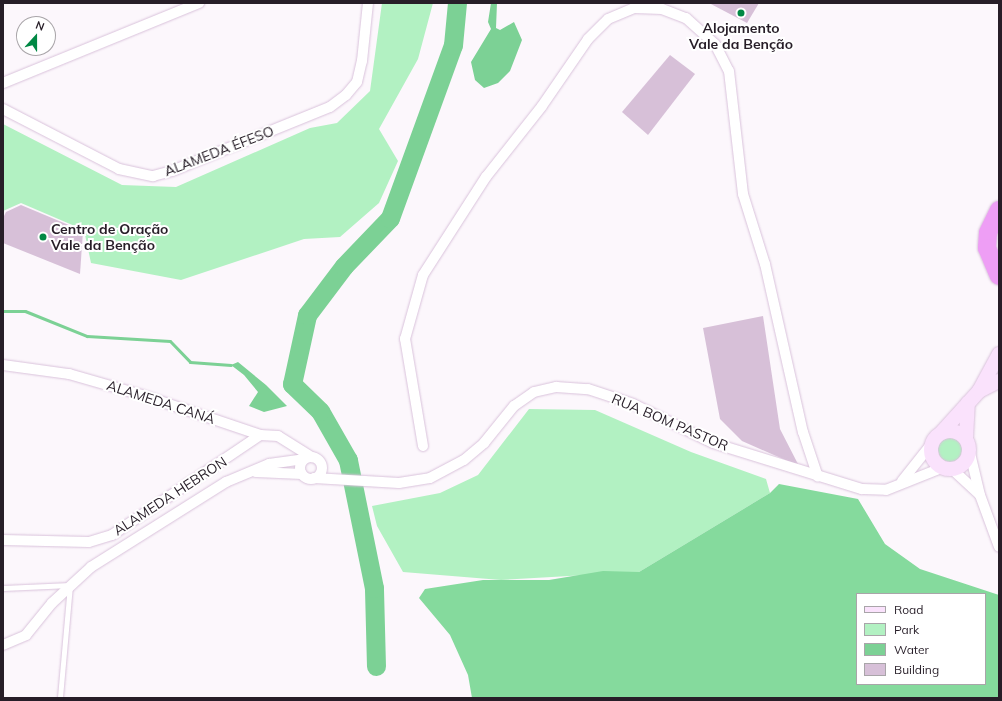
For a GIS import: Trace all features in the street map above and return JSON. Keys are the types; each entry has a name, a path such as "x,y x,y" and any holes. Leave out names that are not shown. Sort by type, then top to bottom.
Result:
{"highway":[{"path":"999,210 988,233 987,248 999,276"}],"street":[{"path":"3,83 199,3"},
{"name":"ALAMEDA ÉFESO","path":"3,109 119,169 153,176 172,171 330,107 346,95 357,82 362,61 368,3"},
{"path":"423,446 404,339 423,275 486,177 542,106 588,39 608,19 634,8 662,9 686,18 715,44 729,71 743,194 765,264 803,432 818,477"},
{"name":"RUA BOM PASTOR","path":"902,481 938,437 979,391 999,354"},
{"name":"ALAMEDA CANÁ","path":"3,365 76,376 260,435 289,441 312,459"},
{"name":"RUA BOM PASTOR","path":"979,391 999,381"},
{"name":"RUA BOM PASTOR","path":"344,479 399,483 430,478 464,460 484,443 514,406 534,392 556,387 588,389 626,402 713,442 818,477 874,490 886,490 902,481 948,468"},
{"path":"948,468 965,462 968,403"},
{"path":"980,495 933,457 938,437 955,431 967,444 980,495 999,547"},
{"name":"ALAMEDA HEBRON","path":"3,540 60,544 89,542 112,535 260,435"},
{"path":"302,474 300,466 312,459"},
{"path":"312,459 322,469 314,478"},
{"path":"3,645 26,635 70,585 144,534 226,482 278,462 312,459 344,479"},
{"path":"250,472 302,474 314,478 344,479"}],"lane":[{"path":"3,588 70,585 60,698"}],"green space":[{"path":"382,3 433,3 418,59 379,129 398,161 379,203 340,237 304,239 181,280 91,263 84,230 21,203 3,211 3,124 122,185 176,187 310,128 337,123 370,91"},
{"path":"529,409 595,410 691,452 766,479 770,493 639,572 501,580 403,572 377,526 372,506 440,493 478,475"},
{"path":"950,438 959,441 962,450 959,459 950,462 941,459 938,450 941,441"}],"shaded area":[{"path":"779,484 858,499 885,544 920,569 999,595 999,698 472,698 468,675 450,635 419,598 425,589 483,580 549,580 603,571 639,572 770,493"}],"water":[{"path":"491,3 497,3 496,28 500,30 514,22 522,40 510,71 498,83 484,88 475,80 471,62 491,29 488,22"},
{"path":"238,362 266,385 287,406 264,412 249,406 258,392 244,375 231,365"}],"building":[{"name":"Alojamento Vale da Benção","path":"709,3 759,3 747,23"},
{"path":"670,55 695,74 648,135 622,112"},
{"name":"Centro de Oração Vale da Benção","path":"21,205 83,231 80,274 3,243 3,218 6,212"},
{"path":"763,316 780,429 799,466 742,441 720,419 703,328"}],"waterway":[{"path":"376,666 374,588 348,460 320,411 292,384 307,315 344,266 390,218 453,45 457,3"},
{"path":"3,311 25,311 87,336 170,341 190,362 231,365"}],"place":[{"name":"Alojamento Vale da Benção","path":"741,13"},
{"name":"Centro de Oração Vale da Benção","path":"43,237"}]}
